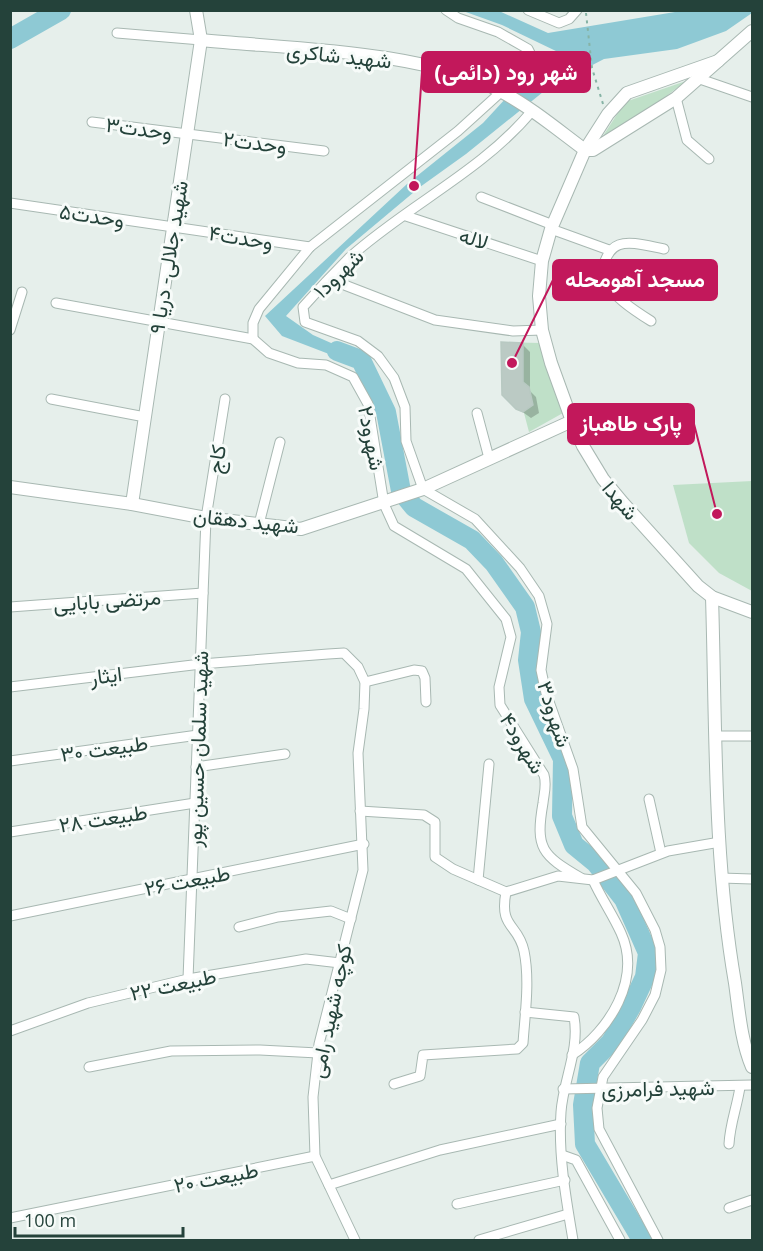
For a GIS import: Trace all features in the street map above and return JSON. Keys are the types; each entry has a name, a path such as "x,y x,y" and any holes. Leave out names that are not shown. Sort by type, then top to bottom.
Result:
{"street":[{"name":"شهید جلالی- دریا ۹","path":"132,504 201,40 196,10"},
{"path":"56,303 252,339 253,323 259,309 310,247 505,94 529,61 531,53 498,32 458,18 446,10"},
{"path":"528,10 559,23 569,19 577,10"},
{"path":"585,150 593,150 609,142 676,98 753,31"},
{"path":"117,33 201,40"},
{"name":"شهید شاکری","path":"201,40 381,58 430,67 505,94 534,112 585,150"},
{"name":"شهدا","path":"712,597 676,562 603,479 572,422 542,330 539,296 542,261 552,227 585,150 608,114 627,93 718,61"},
{"path":"697,78 753,97"},
{"path":"676,98 687,140 709,159"},
{"name":"شهرود۱","path":"423,489 406,441 405,407 394,378 378,356 358,341 305,322 303,307 351,256 517,129 534,112"},
{"name":"وحدت۳","path":"92,122 186,134"},
{"name":"وحدت۲","path":"186,134 324,151"},
{"path":"481,197 609,250"},
{"name":"وحدت۵","path":"10,204 173,227"},
{"name":"لاله","path":"406,216 542,261"},
{"name":"وحدت۴","path":"173,227 310,247"},
{"path":"651,321 622,303 601,278 603,262 609,250 620,243 664,249"},
{"path":"329,279 435,320 513,331 542,330"},
{"path":"10,330 22,292"},
{"name":"شهرود۲","path":"252,339 269,353 298,363 326,365 353,377 368,404 384,504"},
{"path":"51,399 145,417"},
{"name":"کاج","path":"206,519 225,399"},
{"path":"477,413 489,458"},
{"name":"شهید دهقان","path":"10,487 132,504 206,519 301,529 384,504 423,489 572,422"},
{"path":"259,524 280,442"},
{"name":"شهرود۳","path":"423,489 476,519 520,568 539,596 546,624 541,670 546,693 573,769 582,828 636,893 655,930 660,947 661,970 656,995 642,1020 611,1064 600,1089"},
{"name":"شهرود۴","path":"384,504 388,515 399,531 466,569 506,619 511,637 499,687 500,705 544,775 546,783 538,827 544,851 548,858 581,878"},
{"name":"شهید سلمان حسین پور","path":"188,979 206,519"},
{"name":"مرتضی بابایی","path":"10,607 203,593"},
{"path":"753,612 712,597 721,878 753,1067"},
{"name":"ایثار","path":"10,687 201,664 344,653 358,667 365,682"},
{"path":"365,682 414,670 422,671 425,678 426,702"},
{"name":"کوچه شهید رامی","path":"355,1240 315,1156 313,1097 318,1053 363,870 364,844 360,811 358,753 365,682"},
{"name":"طبیعت ۳۰","path":"10,761 198,735"},
{"path":"717,736 753,736"},
{"path":"196,767 285,754"},
{"path":"478,880 489,764"},
{"path":"649,799 661,853"},
{"name":"طبیعت ۲۸","path":"10,832 195,803"},
{"path":"360,811 424,815 435,822 435,857 506,892 551,878 593,880 661,853 694,844 720,842"},
{"name":"طبیعت ۲۶","path":"10,916 364,844"},
{"path":"721,878 753,879"},
{"path":"572,1055 593,1041 605,1027 624,985 628,969 621,933 593,880"},
{"path":"393,1084 420,1076 421,1060 428,1054 517,1050 523,1043 524,949 505,920 503,909 506,892"},
{"path":"239,927 278,917 331,911 351,919"},
{"name":"طبیعت ۲۲","path":"10,1031 88,1003 188,979 306,959 340,963"},
{"path":"525,1012 574,1017 572,1055 563,1089 561,1124 568,1214 573,1240"},
{"path":"89,1067 171,1051 260,1050 318,1053"},
{"name":"شهید فرامرزی","path":"563,1089 753,1085"},
{"path":"729,1144 730,1121 737,1107 740,1087"},
{"path":"600,1089 597,1108 599,1129 658,1240"},
{"path":"329,1185 440,1150 561,1124"},
{"path":"562,1155 576,1161 620,1240"},
{"name":"طبیعت ۲۰","path":"10,1218 315,1156"},
{"path":"457,1204 565,1180"},
{"path":"729,1208 753,1200"},
{"path":"479,1240 568,1214"}],"path":[{"path":"586,10 592,68 598,93 608,114"}],"green space":[{"path":"686,81 639,117 603,136 625,102"},
{"path":"501,342 541,343 563,413 529,432 524,413 516,409 502,395"},
{"path":"752,481 752,591 719,573 689,543 673,485"}],"water":[{"path":"463,11 499,11 548,33 681,11 752,11 752,13 726,31 677,49 604,59 548,88 466,154 420,187 346,249 286,316 313,335 365,358 355,364 282,336 265,316 407,184 483,123 532,70 558,52 502,25"}],"building":[{"path":"501,342 523,343 523,382 529,387 533,405 523,412 516,409 502,395"}],"waterway":[{"path":"10,39 61,10"},
{"path":"337,351 361,360 386,412 401,491 414,507 472,540 494,563 525,607 531,632 528,660 534,699 563,759 562,816 574,845 596,863 624,899 648,953 645,977 631,1007 611,1042 590,1063 583,1105 585,1144 642,1240"}],"place":[{"name":"شهر رود (دائمی)","path":"414,186"},
{"name":"مسجد آهومحله","path":"512,363"},
{"name":"پارک طاهباز","path":"717,514"}]}
